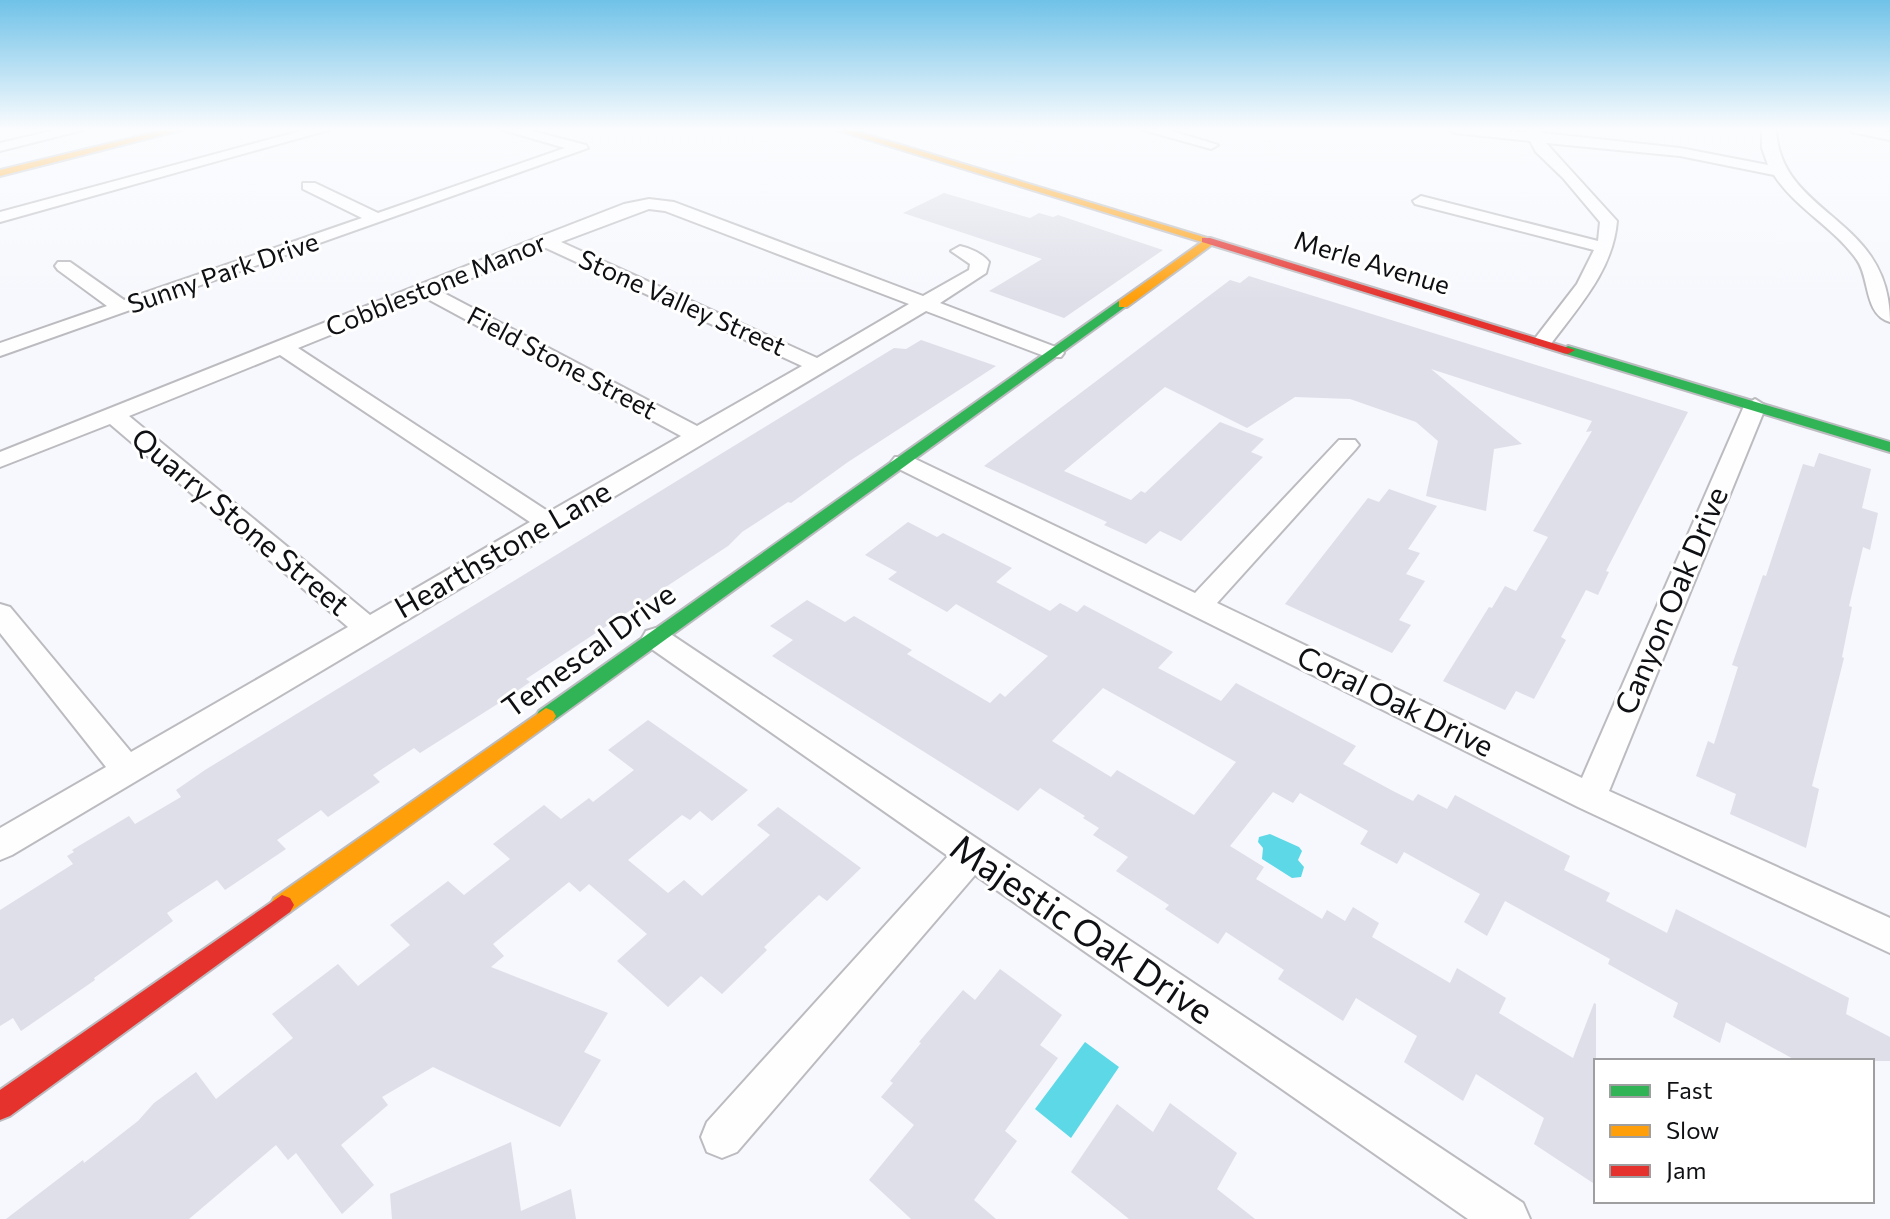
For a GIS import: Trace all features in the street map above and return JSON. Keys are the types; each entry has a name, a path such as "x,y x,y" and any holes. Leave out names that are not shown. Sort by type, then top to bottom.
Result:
{"street":[{"path":"0,217 115,186"},
{"path":"309,186 377,219"},
{"name":"Sunny Park Drive","path":"0,350 472,186"},
{"name":"Merle Avenue","path":"1027,186 1890,447"},
{"path":"1543,341 1606,248 1609,221 1579,186"},
{"path":"1792,186 1863,256 1874,275 1879,306 1890,316"},
{"path":"1421,201 1606,248"},
{"name":"Cobblestone Manor","path":"0,460 545,241 630,208 649,204 668,206 1054,353"},
{"name":"Stone Valley Street","path":"545,241 818,366"},
{"name":"Temescal Drive","path":"0,1106 1211,241"},
{"name":"Hearthstone Lane","path":"0,845 981,268 974,257 960,251"},
{"path":"64,266 122,308"},
{"name":"Field Stone Street","path":"425,290 698,436"},
{"path":"282,347 549,523"},
{"name":"Canyon Oak Drive","path":"1590,797 1755,406"},
{"name":"Quarry Stone Street","path":"113,415 368,629"},
{"path":"1199,606 1347,445"},
{"name":"Coral Oak Drive","path":"903,462 1590,797 1890,936"},
{"path":"0,614 127,770"},
{"name":"Majestic Oak Drive","path":"656,638 1507,1219"},
{"path":"722,1137 972,853"}],"water":[{"path":"1270,834 1302,851 1298,860 1304,867 1301,877 1292,878 1262,859 1263,848 1258,842 1259,837"},
{"path":"1085,1042 1119,1067 1071,1138 1035,1109"}],"building":[{"path":"944,193 1030,218 1039,213 1053,217 1058,215 1163,250 1064,318 989,291 1042,259 903,213"},
{"path":"1249,276 1688,412 1606,571 1609,572 1598,595 1586,590 1561,637 1566,640 1534,699 1516,691 1505,710 1443,681 1489,607 1492,608 1505,586 1516,591 1548,537 1533,531 1592,431 1586,432 1592,421 1431,369 1522,444 1494,449 1486,511 1426,496 1438,441 1416,422 1350,399 1295,397 1247,428 1165,387 1064,471 1131,500 1141,491 1145,493 1220,422 1264,439 1251,452 1263,457 1181,541 1160,531 1146,544 1104,525 1107,522 984,466 1230,280 1240,283"},
{"path":"921,340 996,366 848,462 791,503 742,532 728,546 526,679 530,682 507,698 420,753 414,748 373,775 380,782 328,817 321,810 277,840 286,849 225,890 217,880 167,913 173,921 21,1031 13,1018 0,1026 0,910 73,864 67,856 74,852 72,850 129,816 135,824 181,797 176,790 205,770 894,348 906,349"},
{"path":"1819,453 1871,469 1862,508 1878,513 1870,550 1863,547 1849,606 1852,607 1844,658 1812,786 1819,789 1806,848 1730,814 1736,794 1696,776 1708,741 1714,744 1738,667 1732,665 1763,575 1766,576 1803,464 1814,467"},
{"path":"1389,489 1437,506 1408,549 1420,553 1406,574 1425,581 1399,620 1411,625 1392,653 1285,604 1368,498 1379,502"},
{"path":"908,522 937,537 943,533 1012,568 996,582 1050,611 1060,603 1077,612 1084,605 1173,652 1158,668 1221,701 1236,683 1356,746 1343,764 1393,791 1413,801 1418,794 1447,809 1455,795 1570,856 1564,870 1610,893 1606,901 1667,933 1676,909 1849,998 1846,1014 1890,1037 1890,1061 1793,1059 1726,1022 1720,1043 1673,1017 1678,1003 1608,964 1610,959 1505,901 1487,936 1464,922 1480,894 1404,852 1397,864 1360,844 1368,831 1300,793 1293,803 1273,792 1230,846 1264,867 1256,879 1322,919 1327,910 1345,921 1353,907 1379,923 1372,937 1450,983 1457,968 1506,998 1499,1013 1573,1058 1596,1004 1594,1184 1534,1144 1544,1118 1476,1074 1463,1101 1404,1062 1417,1036 1356,998 1343,1021 1278,979 1284,970 1226,932 1218,944 1165,909 1169,905 1116,871 1128,857 1093,835 1099,828 1083,818 1085,816 1040,788 1018,811 772,656 793,640 770,626 807,600 845,622 854,616 912,650 907,654 990,703 1000,693 1005,697 1048,656 956,604 947,612 888,579 897,572 865,555","holes":["1103,688 1236,762 1194,815 1117,770 1111,777 1052,741"]},
{"path":"648,720 748,790 712,821 700,811 690,820 682,815 628,860 668,893 684,880 702,896 770,835 757,825 778,807 861,868 827,901 819,895 764,947 767,950 722,994 701,976 668,1007 617,961 647,934 589,884 580,892 569,882 493,944 504,956 491,967 608,1013 584,1052 601,1060 560,1127 433,1067 382,1097 388,1105 341,1145 374,1185 342,1214 296,1153 288,1160 276,1145 189,1219 6,1219 83,1160 84,1163 138,1121 154,1103 196,1072 216,1099 293,1038 272,1014 338,964 358,986 410,945 390,925 448,881 464,895 510,859 493,844 544,805 561,819 589,798 593,802 634,770 608,750"},
{"path":"1000,969 1062,1015 1040,1045 1058,1058 1005,1131 1017,1141 974,1200 996,1219 911,1219 869,1180 914,1125 881,1097 919,1042 963,990 975,1000"},
{"path":"1170,1103 1237,1153 1217,1189 1255,1219 1129,1219 1071,1172 1117,1104 1153,1132"},
{"path":"511,1142 521,1211 571,1189 576,1219 392,1219 390,1194"}],"traffic: fast":[{"path":"546,716 1123,304"},
{"path":"1568,350 1890,447"}],"traffic: slow":[{"path":"1027,186 1206,240"},
{"path":"1123,304 1211,241"},
{"path":"282,905 546,716"}],"traffic: jam":[{"path":"1206,240 1568,350"},
{"path":"0,1106 282,905"}]}
